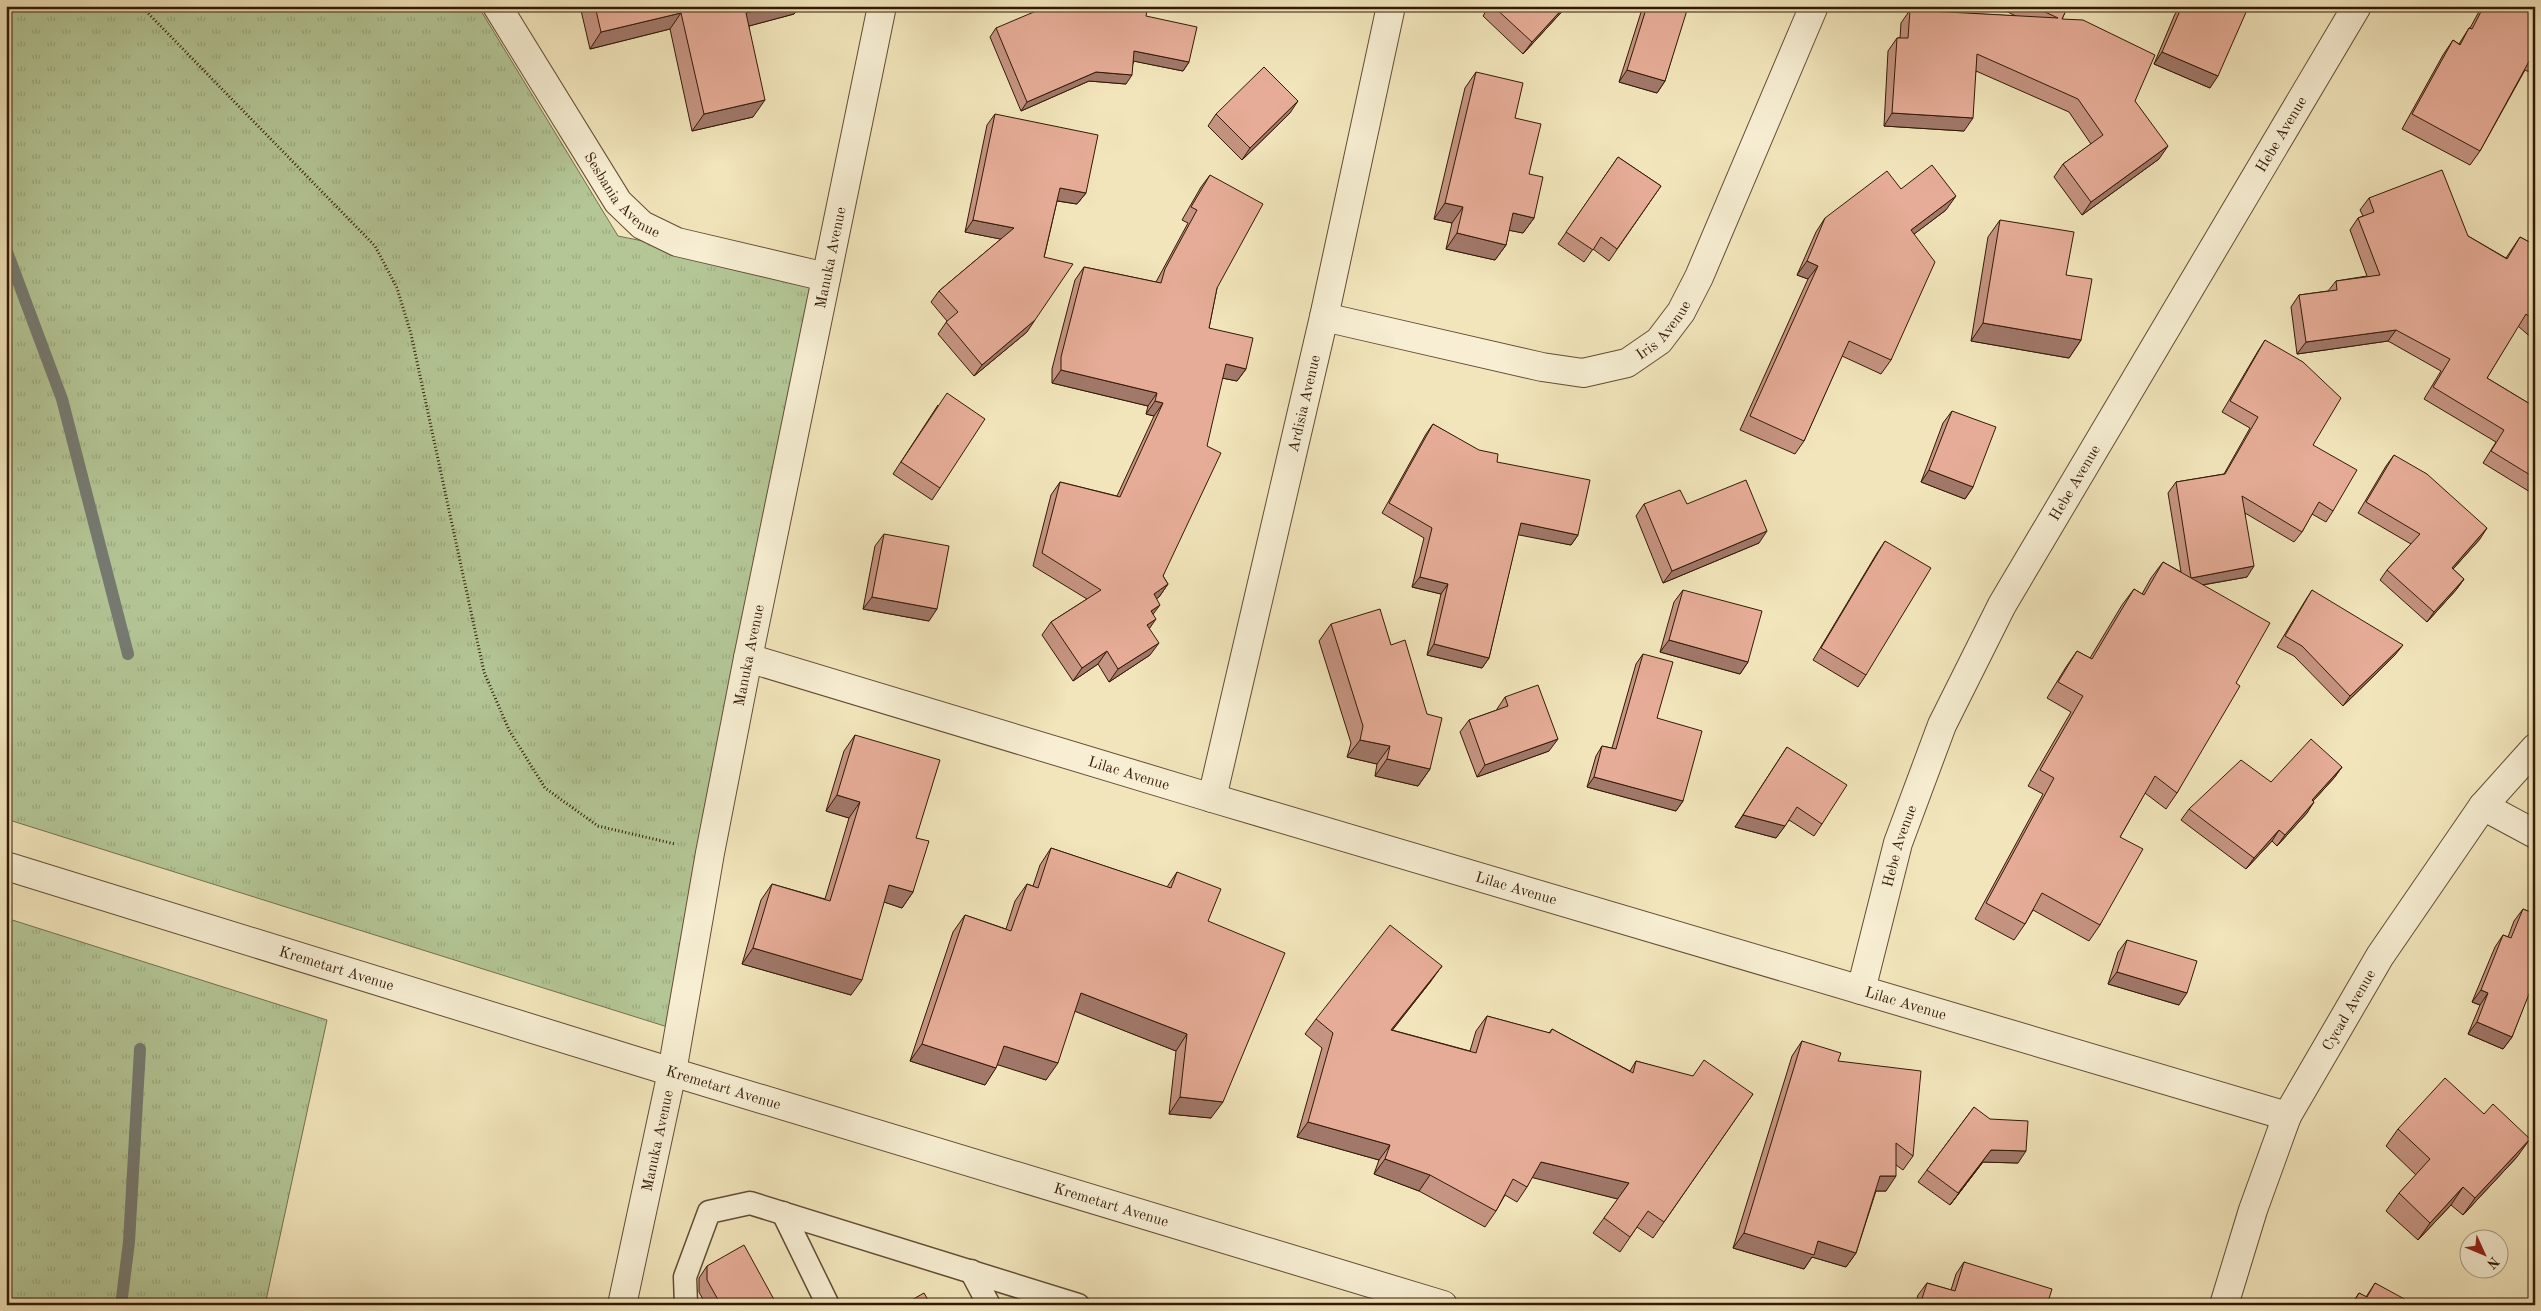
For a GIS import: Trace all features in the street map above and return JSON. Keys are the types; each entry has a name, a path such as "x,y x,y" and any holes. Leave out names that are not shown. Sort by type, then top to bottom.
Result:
{"street":[{"name":"Sesbania Avenue","path":"497,6 618,202 642,225 677,242 826,277"},
{"name":"Manuka Avenue","path":"622,1305 672,1072 710,853 748,658 882,6"},
{"name":"Ardisia Avenue","path":"1212,798 1324,317 1391,6"},
{"name":"Iris Avenue","path":"1324,317 1542,366 1583,373 1627,363 1659,341 1681,312 1699,277 1814,6"},
{"name":"Hebe Avenue","path":"1861,990 1898,843 1942,724 1989,631 2059,506 2357,6"},
{"name":"Lilac Avenue","path":"748,658 1212,798 2287,1116"},
{"name":"Cycad Avenue","path":"2224,1305 2253,1210 2287,1116 2380,956 2483,806 2535,748"},
{"path":"2483,806 2535,834"},
{"name":"Kremetart Avenue","path":"6,866 672,1072 1443,1305"}],"lane":[{"path":"686,1305 685,1277 709,1212 750,1203 1078,1305"},
{"path":"783,1213 828,1305"},
{"path":"971,1271 989,1305"}],"path":[{"path":"141,6 375,246 396,288 411,334 484,672 509,730 545,788 598,826 710,853"}],"green space":[{"path":"6,6 478,6 618,236 826,278 674,1029 6,819"},
{"path":"6,918 327,1020 265,1305 6,1305"}],"building":[{"path":"595,6 772,6 746,13 765,100 704,114 681,13 601,32"},
{"path":"1048,6 1148,6 1146,16 1197,27 1189,62 1134,51 1132,75 1096,72 1027,102 996,28"},
{"path":"1493,6 1565,6 1532,42"},
{"path":"1647,6 1688,7 1665,81 1627,70"},
{"path":"2032,6 2068,6 2062,19 2083,20 2155,55 2135,101 2168,146 2091,202 2063,164 2103,135 2078,99 1977,54 1973,118 1892,113 1897,38 1908,38 1910,10 2058,18"},
{"path":"2182,6 2192,6 2201,10 2203,6 2238,6 2247,10 2218,76 2162,52"},
{"path":"2484,6 2535,6 2535,55 2533,54 2480,151 2412,114 2453,40 2460,45 2469,28 2472,29"},
{"path":"1264,67 1298,101 1250,148 1216,114"},
{"path":"1476,72 1523,83 1515,118 1541,124 1529,174 1543,177 1534,218 1513,213 1506,245 1457,233 1463,207 1445,203"},
{"path":"995,114 1098,135 1086,193 1060,188 1044,257 1073,264 1035,320 982,365 946,322 958,312 939,291 1014,228 973,220"},
{"path":"1618,157 1661,186 1617,249 1601,237 1593,250 1566,232"},
{"path":"1932,165 1956,196 1911,230 1935,262 1891,360 1849,341 1804,441 1750,416 1818,266 1807,261 1825,218 1887,171 1901,189"},
{"path":"2442,170 2468,236 2507,259 2520,237 2535,245 2535,322 2526,314 2487,378 2535,407 2535,478 2491,451 2504,430 2433,387 2450,359 2396,330 2306,342 2299,295 2337,290 2336,281 2380,275 2358,218 2374,212 2369,198"},
{"path":"1210,175 1263,204 1217,288 1209,328 1253,338 1246,369 1226,364 1207,446 1221,453 1163,576 1168,584 1154,594 1160,605 1151,611 1156,619 1147,625 1159,643 1118,669 1107,651 1082,668 1051,622 1101,590 1042,553 1060,482 1120,497 1163,403 1155,401 1157,393 1061,370 1061,357 1084,267 1161,283 1165,269 1197,210 1191,207"},
{"path":"2000,220 2074,232 2066,275 2092,279 2081,340 1983,323"},
{"path":"2265,340 2303,362 2341,398 2313,445 2357,470 2333,511 2319,502 2302,532 2242,496 2254,566 2191,578 2176,482 2225,474 2258,417 2230,401"},
{"path":"947,393 985,419 940,488 901,462"},
{"path":"1952,411 1996,427 1973,487 1929,470"},
{"path":"1433,424 1479,450 1498,454 1497,462 1590,480 1578,535 1521,523 1489,658 1434,644 1448,584 1420,577 1432,528 1389,503"},
{"path":"2394,455 2427,474 2487,528 2452,568 2464,579 2434,612 2387,570 2420,534 2366,502"},
{"path":"1746,480 1767,531 1672,571 1644,504 1680,490 1687,504"},
{"path":"884,534 949,546 937,609 872,597"},
{"path":"1885,541 1931,568 1866,675 1821,648"},
{"path":"2163,562 2270,623 2236,683 2240,686 2177,793 2155,776 2120,837 2143,849 2100,925 2042,893 2025,924 1986,903 2054,778 2040,770 2083,696 2058,682 2077,651 2092,659 2134,589 2144,595"},
{"path":"1683,590 1762,611 1748,662 1669,640"},
{"path":"2312,590 2403,645 2350,696 2302,646 2285,636"},
{"path":"1380,609 1391,645 1405,640 1427,714 1442,718 1430,769 1387,759 1390,746 1360,740 1363,726 1331,624"},
{"path":"1643,654 1673,662 1657,718 1702,731 1683,801 1594,777 1602,746 1616,749"},
{"path":"1538,685 1558,739 1485,765 1469,720 1508,706 1505,697"},
{"path":"855,735 940,760 916,838 929,841 913,892 889,885 862,980 753,948 772,884 830,901 860,802 837,795"},
{"path":"2311,739 2342,767 2312,800 2314,802 2285,835 2279,830 2254,858 2189,809 2241,760 2271,782"},
{"path":"1787,747 1847,785 1822,824 1797,807 1785,826 1743,815"},
{"path":"1051,848 1171,888 1177,872 1221,889 1208,921 1285,953 1223,1102 1180,1097 1187,1034 1081,993 1058,1063 1004,1046 996,1068 922,1044 965,915 1011,931 1027,884 1038,888"},
{"path":"2523,909 2535,914 2535,979 2512,1037 2477,1022 2488,993 2481,990 2503,935 2511,938"},
{"path":"1390,925 1442,966 1391,1030 1476,1053 1487,1016 1550,1033 1552,1029 1633,1073 1636,1061 1693,1076 1704,1060 1753,1094 1664,1222 1648,1211 1630,1237 1604,1218 1629,1183 1541,1162 1527,1187 1513,1179 1496,1211 1430,1175 1385,1159 1390,1145 1308,1122 1333,1033 1316,1019"},
{"path":"2127,940 2197,961 2187,993 2117,972"},
{"path":"1802,1041 1841,1053 1838,1061 1921,1071 1913,1156 1896,1143 1896,1176 1880,1176 1856,1253 1818,1241 1814,1255 1744,1233"},
{"path":"2445,1078 2484,1114 2493,1104 2530,1139 2475,1198 2463,1187 2430,1223 2399,1193 2430,1159 2398,1129"},
{"path":"1974,1107 1990,1119 2028,1121 2026,1151 1991,1150 1958,1193 1927,1170"},
{"path":"744,1245 777,1305 721,1305 707,1280 707,1266"},
{"path":"1964,1262 2052,1289 2047,1305 1920,1305 1927,1283 1955,1291"},
{"path":"2375,1283 2410,1302 2409,1305 2352,1305 2359,1293 2367,1297"},
{"path":"924,1293 931,1305 903,1305"}],"waterway":[{"path":"6,249 62,399 128,654"},
{"path":"121,1305 129,1242 140,1049"}]}
